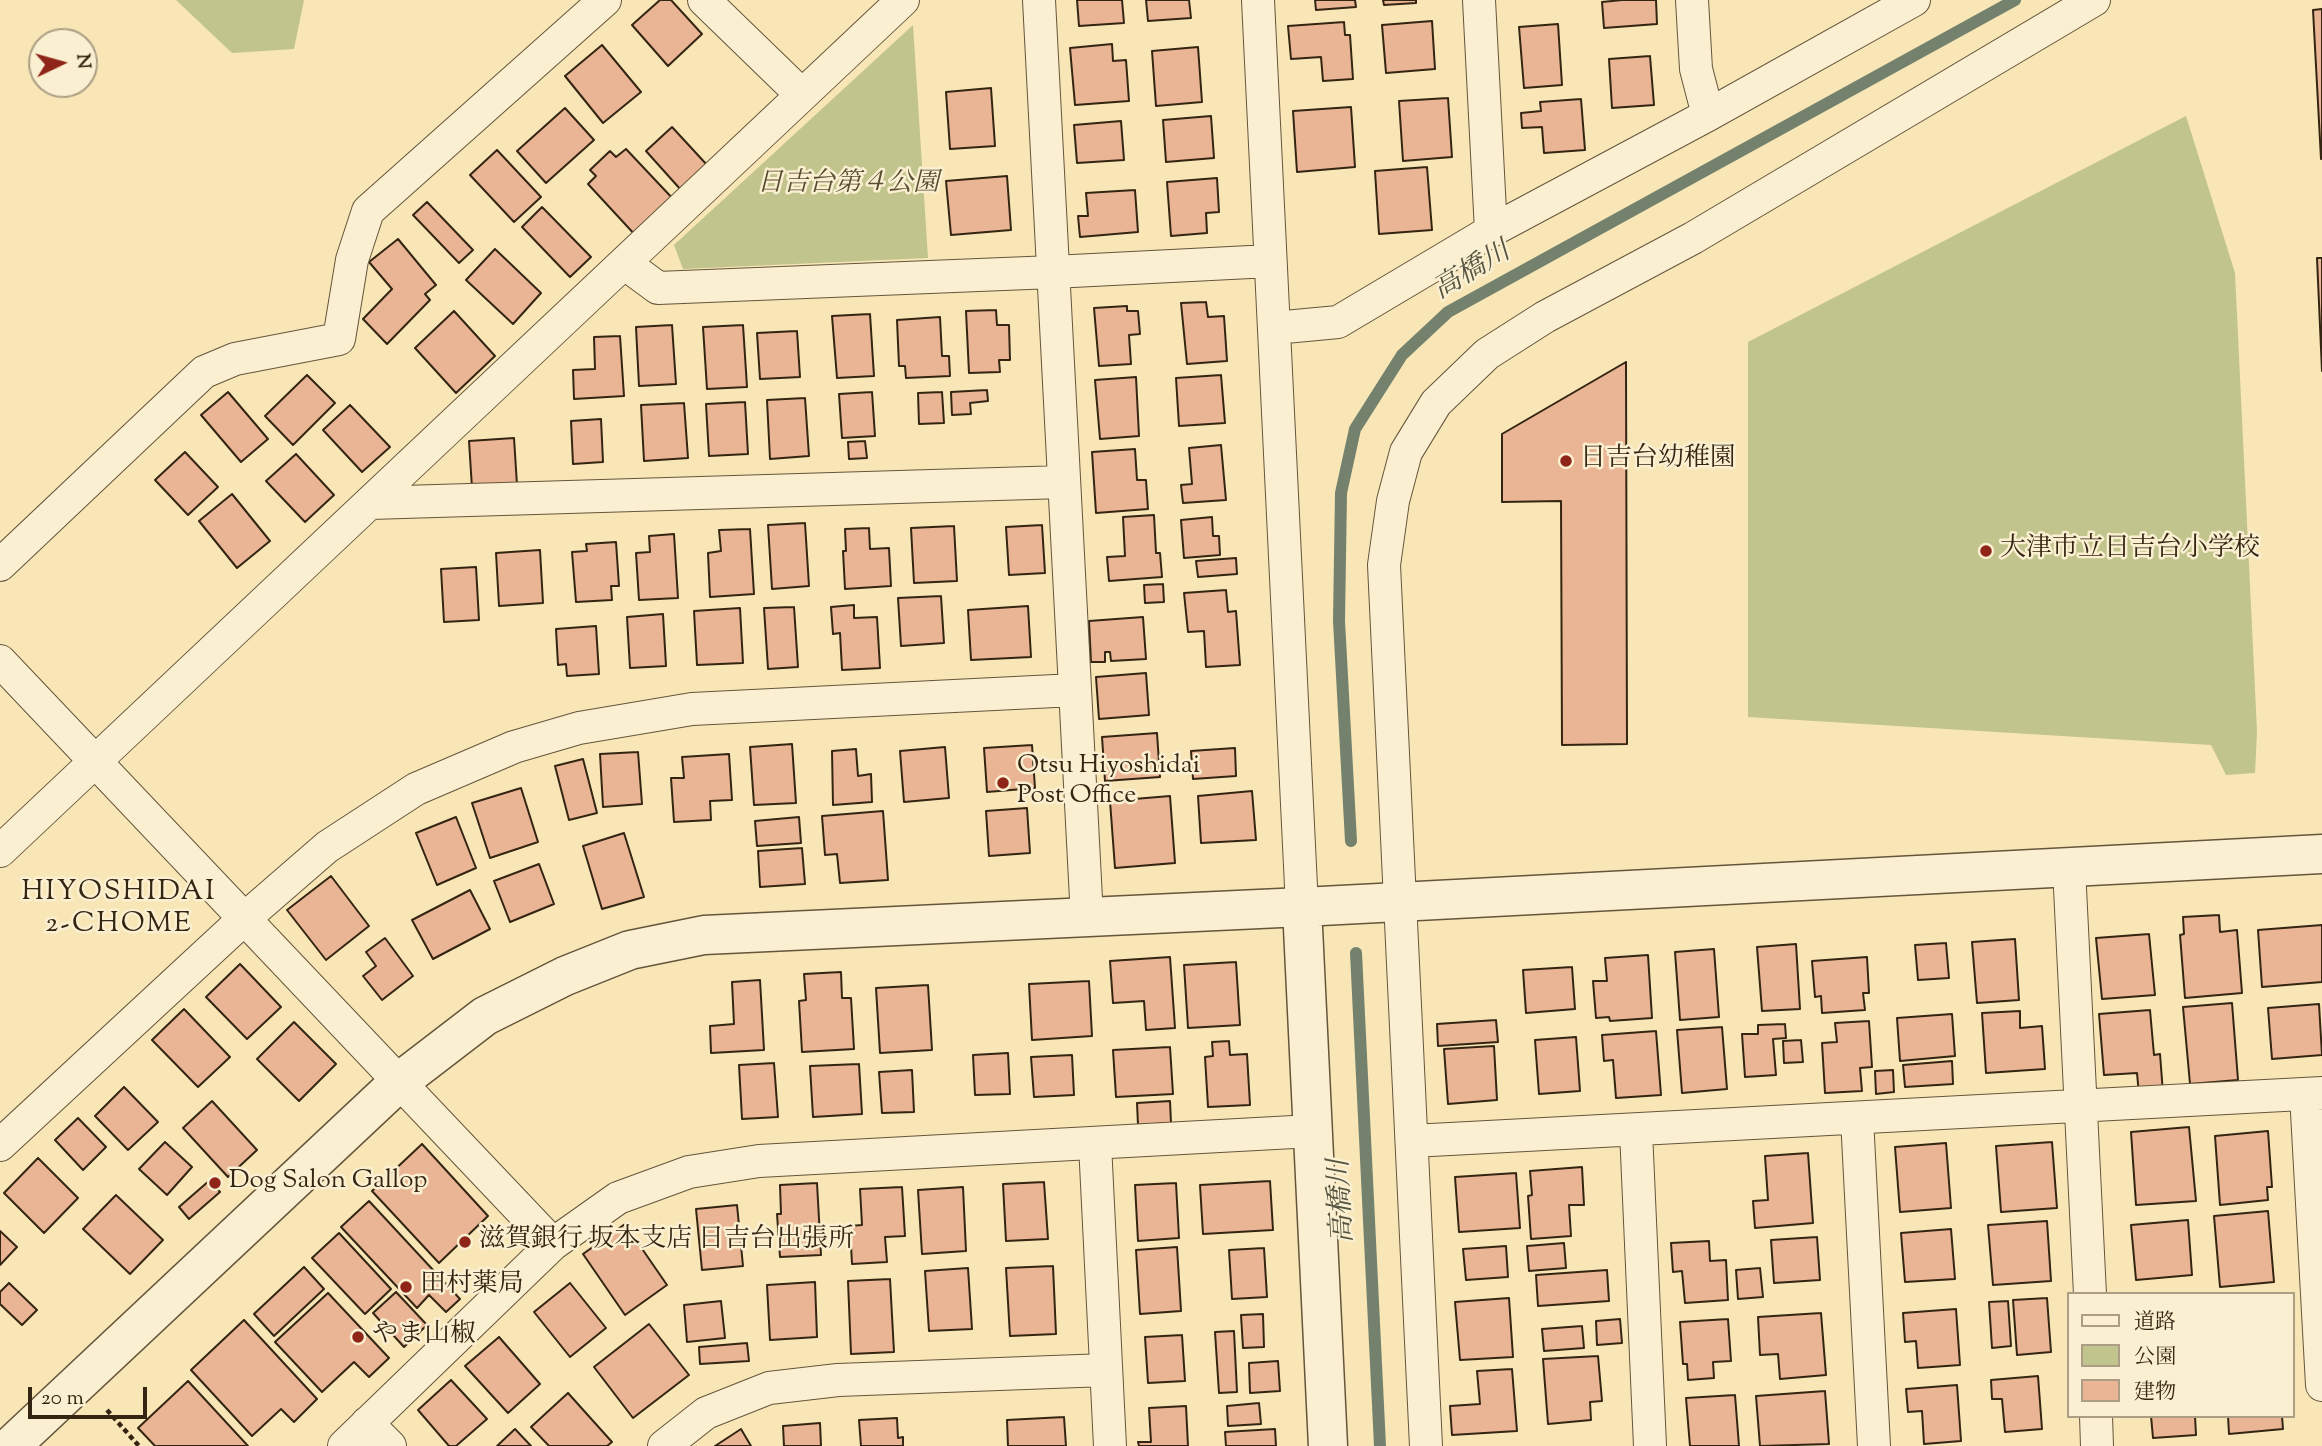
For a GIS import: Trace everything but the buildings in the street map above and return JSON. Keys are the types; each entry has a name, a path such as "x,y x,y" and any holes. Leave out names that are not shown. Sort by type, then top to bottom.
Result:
{"street":[{"path":"0,565 204,372 235,359 339,340 352,260 368,211 606,0"},
{"path":"704,0 803,95"},
{"path":"0,851 903,0"},
{"path":"1039,0 1087,918"},
{"path":"1258,0 1328,1446"},
{"path":"1479,0 1490,230"},
{"path":"1692,0 1696,69 1708,115"},
{"path":"1274,328 1338,321 1490,230 1708,115 1914,0"},
{"path":"1426,1446 1384,565 1393,501 1406,452 1436,403 1487,354 1545,317 1693,238 2094,0"},
{"path":"624,262 658,288 1270,261"},
{"path":"370,503 1064,482"},
{"path":"0,661 553,1244"},
{"path":"0,1145 244,919 327,847 416,789 514,747 579,728 692,709 1075,690"},
{"path":"11,1446 399,1082 485,1016 565,976 630,950 704,935 1087,918 2322,854"},
{"path":"2069,867 2090,1292"},
{"path":"1412,1141 2314,1093 2322,1385"},
{"path":"1857,1118 1874,1446"},
{"path":"344,1446 553,1244 618,1198 689,1172 760,1161 1312,1131"},
{"path":"1636,1131 1650,1446"},
{"path":"1095,1144 1110,1446"},
{"path":"664,1446 706,1413 769,1388 838,1380 1106,1370"},
{"path":"2096,1418 2097,1446"},
{"path":"368,1423 390,1446"}],"path":[{"path":"80,1381 139,1446"}],"green space":[{"path":"176,0 304,0 294,49 232,53"},
{"name":"日吉台第４公園","path":"913,25 928,258 683,269 674,245"},
{"path":"2186,116 2235,273 2257,731 2255,773 2226,775 2211,745 1748,717 1748,342"}],"waterway":[{"name":"高橋川","path":"1351,841 1339,621 1341,493 1355,429 1402,355 1448,312 2015,0"},
{"name":"高橋川","path":"1356,953 1380,1446"}],"place":[{"name":"日吉台幼稚園","path":"1566,461"},
{"name":"大津市立日吉台小学校","path":"1986,551"},
{"name":"Otsu Hiyoshidai Post Office","path":"1003,783"},
{"name":"Dog Salon Gallop","path":"215,1183"},
{"name":"滋賀銀行 坂本支店 日吉台出張所","path":"465,1242"},
{"name":"田村薬局","path":"406,1287"},
{"name":"やま山椒","path":"358,1337"}],"district":[{"name":"HIYOSHIDAI 2-CHOME","path":"119,910"}]}
